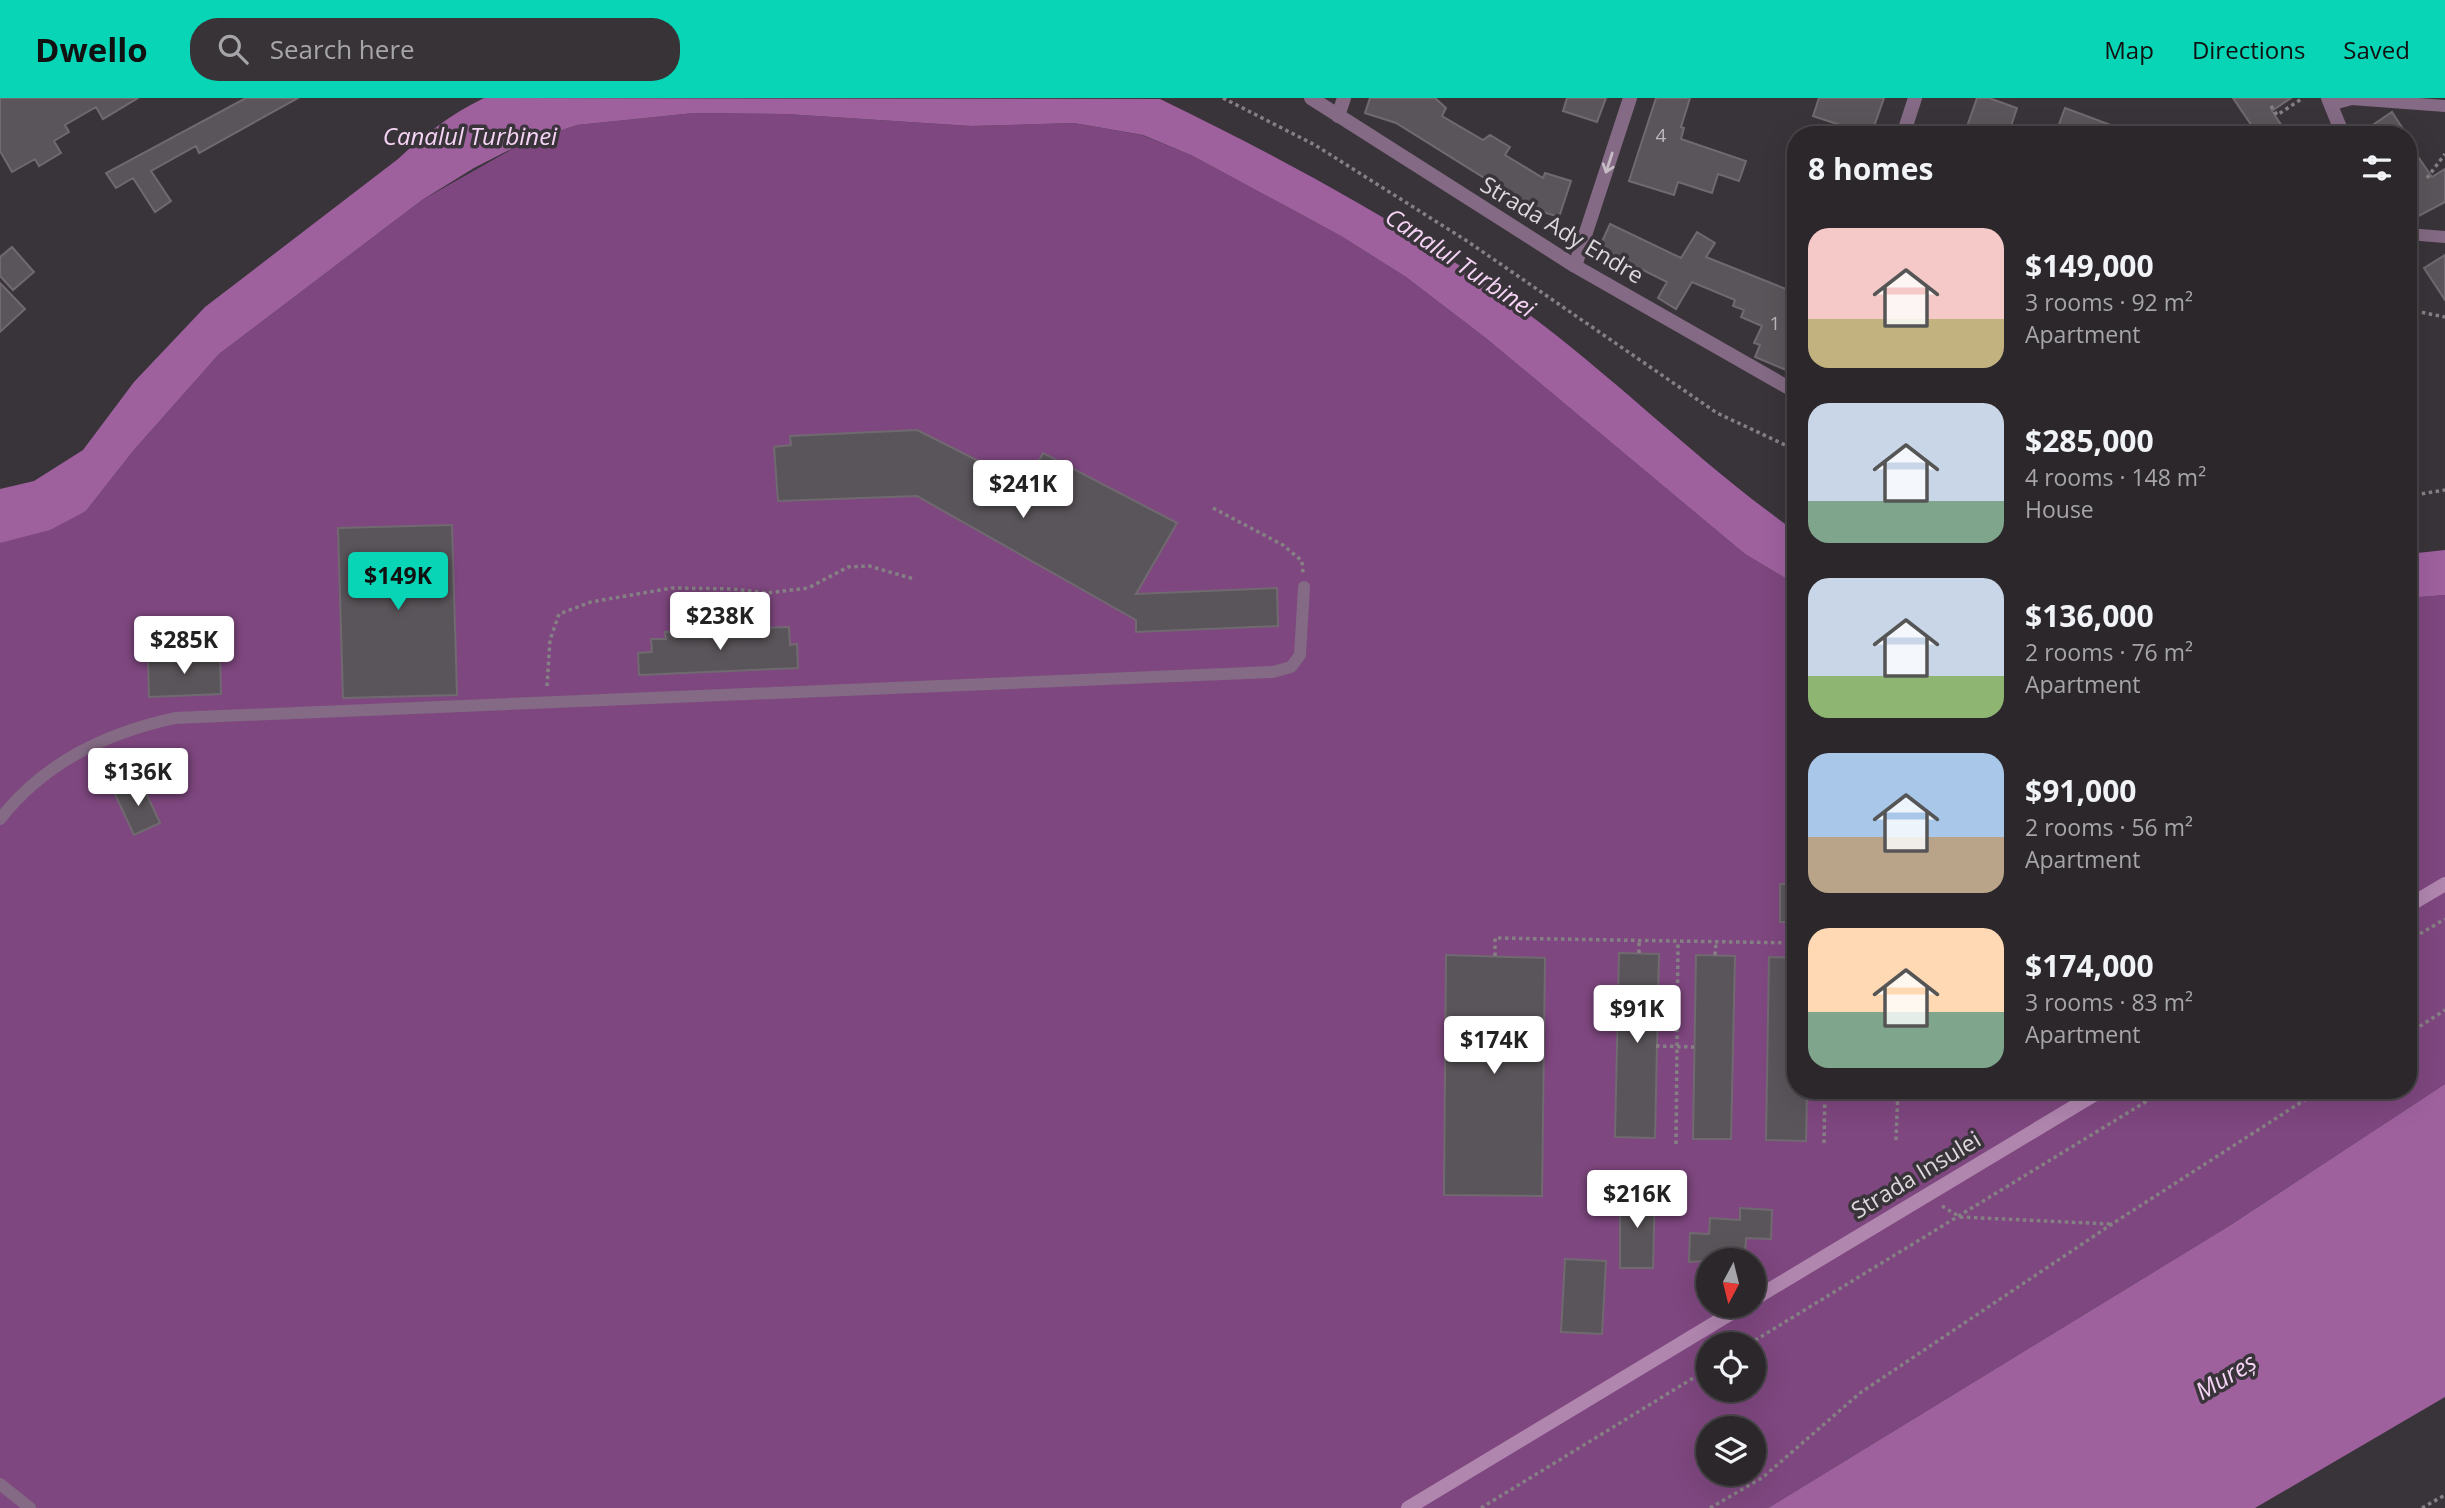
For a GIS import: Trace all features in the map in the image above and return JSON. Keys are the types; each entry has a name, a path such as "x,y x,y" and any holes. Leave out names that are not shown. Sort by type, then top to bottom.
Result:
{"street":[{"name":"Strada Ady Endre","path":"1311,98 1575,267 1787,387"},
{"path":"1338,116 1344,98"},
{"path":"1575,267 1630,98"},
{"path":"1906,126 1915,98"},
{"path":"2330,103 2339,126"},
{"path":"2417,901 2445,884"},
{"name":"Strada Insulei","path":"1766,1292 2087,1099"},
{"path":"1408,1508 1723,1318"}],"lane":[{"path":"2330,103 2352,99 2445,106"},
{"path":"2417,235 2445,237"},
{"path":"0,819 36,781 83,749 129,728 175,718 1272,671 1291,667 1300,655 1304,587"},
{"path":"0,1484 30,1508"}],"path":[{"path":"1223,98 1315,145 1467,241 1717,413 1787,446"},
{"path":"2271,106 2277,115 2303,98"},
{"path":"2427,178 2445,155"},
{"path":"2417,311 2445,317"},
{"path":"2417,495 2445,490"},
{"path":"1213,508 1283,545 1302,561 1304,587"},
{"path":"546,702 550,640 559,614 591,602 672,588 733,589 767,593 808,588 848,568 869,566 914,579"},
{"path":"2417,936 2445,919"},
{"path":"1495,956 1495,938 1787,943"},
{"path":"1639,942 1639,953"},
{"path":"1676,1144 1678,942"},
{"path":"1716,943 1716,955"},
{"path":"2417,1028 2445,1010"},
{"path":"1657,1046 1695,1047"},
{"path":"1824,1143 1825,1099"},
{"path":"1896,1140 1898,1099"},
{"path":"1766,1334 2151,1099"},
{"path":"1710,1508 1762,1478 1860,1393 2112,1224 2306,1099"},
{"path":"1926,1196 1961,1217 2112,1224"},
{"path":"1480,1508 1696,1376"},
{"path":"2422,1508 2445,1494"}],"shaded area":[{"path":"694,113 786,114 971,126 1074,123 1142,135 1193,156 1341,236 1406,277 1487,339 1745,554 1787,579 1787,1099 2417,1099 2417,597 2445,595 2445,1084 2229,1226 1768,1508 0,1508 0,543 86,511 133,451 219,354 422,200 521,144 577,125"}],"water":[{"name":"Canalul Turbinei","path":"484,98 1160,99 1344,195 1435,249 1519,307 1787,525 1787,579 1745,554 1487,339 1406,277 1341,236 1193,156 1143,135 1074,123 971,126 786,114 694,113 577,125 521,144 474,168 422,200 219,354 133,451 86,511 50,530 0,543 0,489 34,481 83,450 134,382 205,307 460,111"},
{"path":"2445,550 2445,595 2417,597 2417,553"},
{"name":"Mureș","path":"2445,1084 2445,1397 2255,1508 1768,1508 2229,1226"}],"building":[{"path":"0,98 138,98 103,119 96,107 65,125 69,132 54,141 61,153 39,166 35,159 12,172 0,151"},
{"path":"246,98 298,98 199,153 196,146 151,171 171,201 155,212 133,178 116,188 106,173"},
{"path":"1370,98 1435,98 1446,108 1442,116 1483,140 1490,135 1510,147 1505,155 1543,178 1545,173 1571,181 1559,217 1534,209 1396,123 1365,113"},
{"path":"1567,98 1606,98 1597,122 1563,111"},
{"path":"1656,98 1690,98 1681,127 1684,128 1681,139 1746,161 1739,181 1718,174 1712,193 1678,182 1674,195 1629,181"},
{"path":"1819,98 1884,98 1874,126 1844,126 1813,116"},
{"path":"1977,98 1989,98 2017,108 2011,126 1967,126"},
{"path":"2233,98 2291,98 2272,111 2282,126 2252,126"},
{"path":"2065,108 2113,126 2058,126"},
{"path":"2392,112 2401,126 2371,126"},
{"path":"2417,155 2432,177 2445,169 2445,202 2417,217"},
{"path":"1610,224 1681,258 1697,232 1715,243 1706,257 1787,289 1787,370 1755,357 1760,345 1754,343 1762,326 1741,317 1744,310 1733,306 1735,300 1692,282 1676,309 1658,298 1667,282 1599,248"},
{"path":"12,247 34,272 13,290 0,276 0,257"},
{"path":"2445,255 2445,300 2424,268"},
{"path":"0,283 25,309 0,332"},
{"path":"917,430 1026,485 1043,453 1177,523 1136,594 1277,588 1278,626 1136,632 1136,620 917,496 778,501 774,447 791,445 790,436"},
{"path":"452,525 457,695 343,698 338,528"},
{"path":"789,627 790,645 797,644 798,668 639,675 638,653 652,652 651,639 666,639 665,632"},
{"path":"220,655 221,694 149,697 148,658"},
{"path":"141,782 160,823 134,835 115,794"},
{"path":"1780,884 1787,884 1787,922 1780,922"},
{"path":"1619,953 1659,954 1655,1138 1615,1137"},
{"path":"1446,955 1545,958 1542,1196 1444,1195"},
{"path":"1696,955 1735,956 1731,1139 1693,1139"},
{"path":"1769,957 1787,958 1787,1099 1807,1099 1806,1141 1766,1140"},
{"path":"1655,1186 1653,1268 1620,1268 1620,1196 1639,1196 1639,1189"},
{"path":"1740,1208 1772,1210 1771,1239 1746,1238 1745,1248 1696,1248 1696,1262 1689,1262 1690,1233 1709,1234 1710,1218 1740,1220"},
{"path":"1565,1259 1606,1261 1602,1334 1561,1332"}]}
